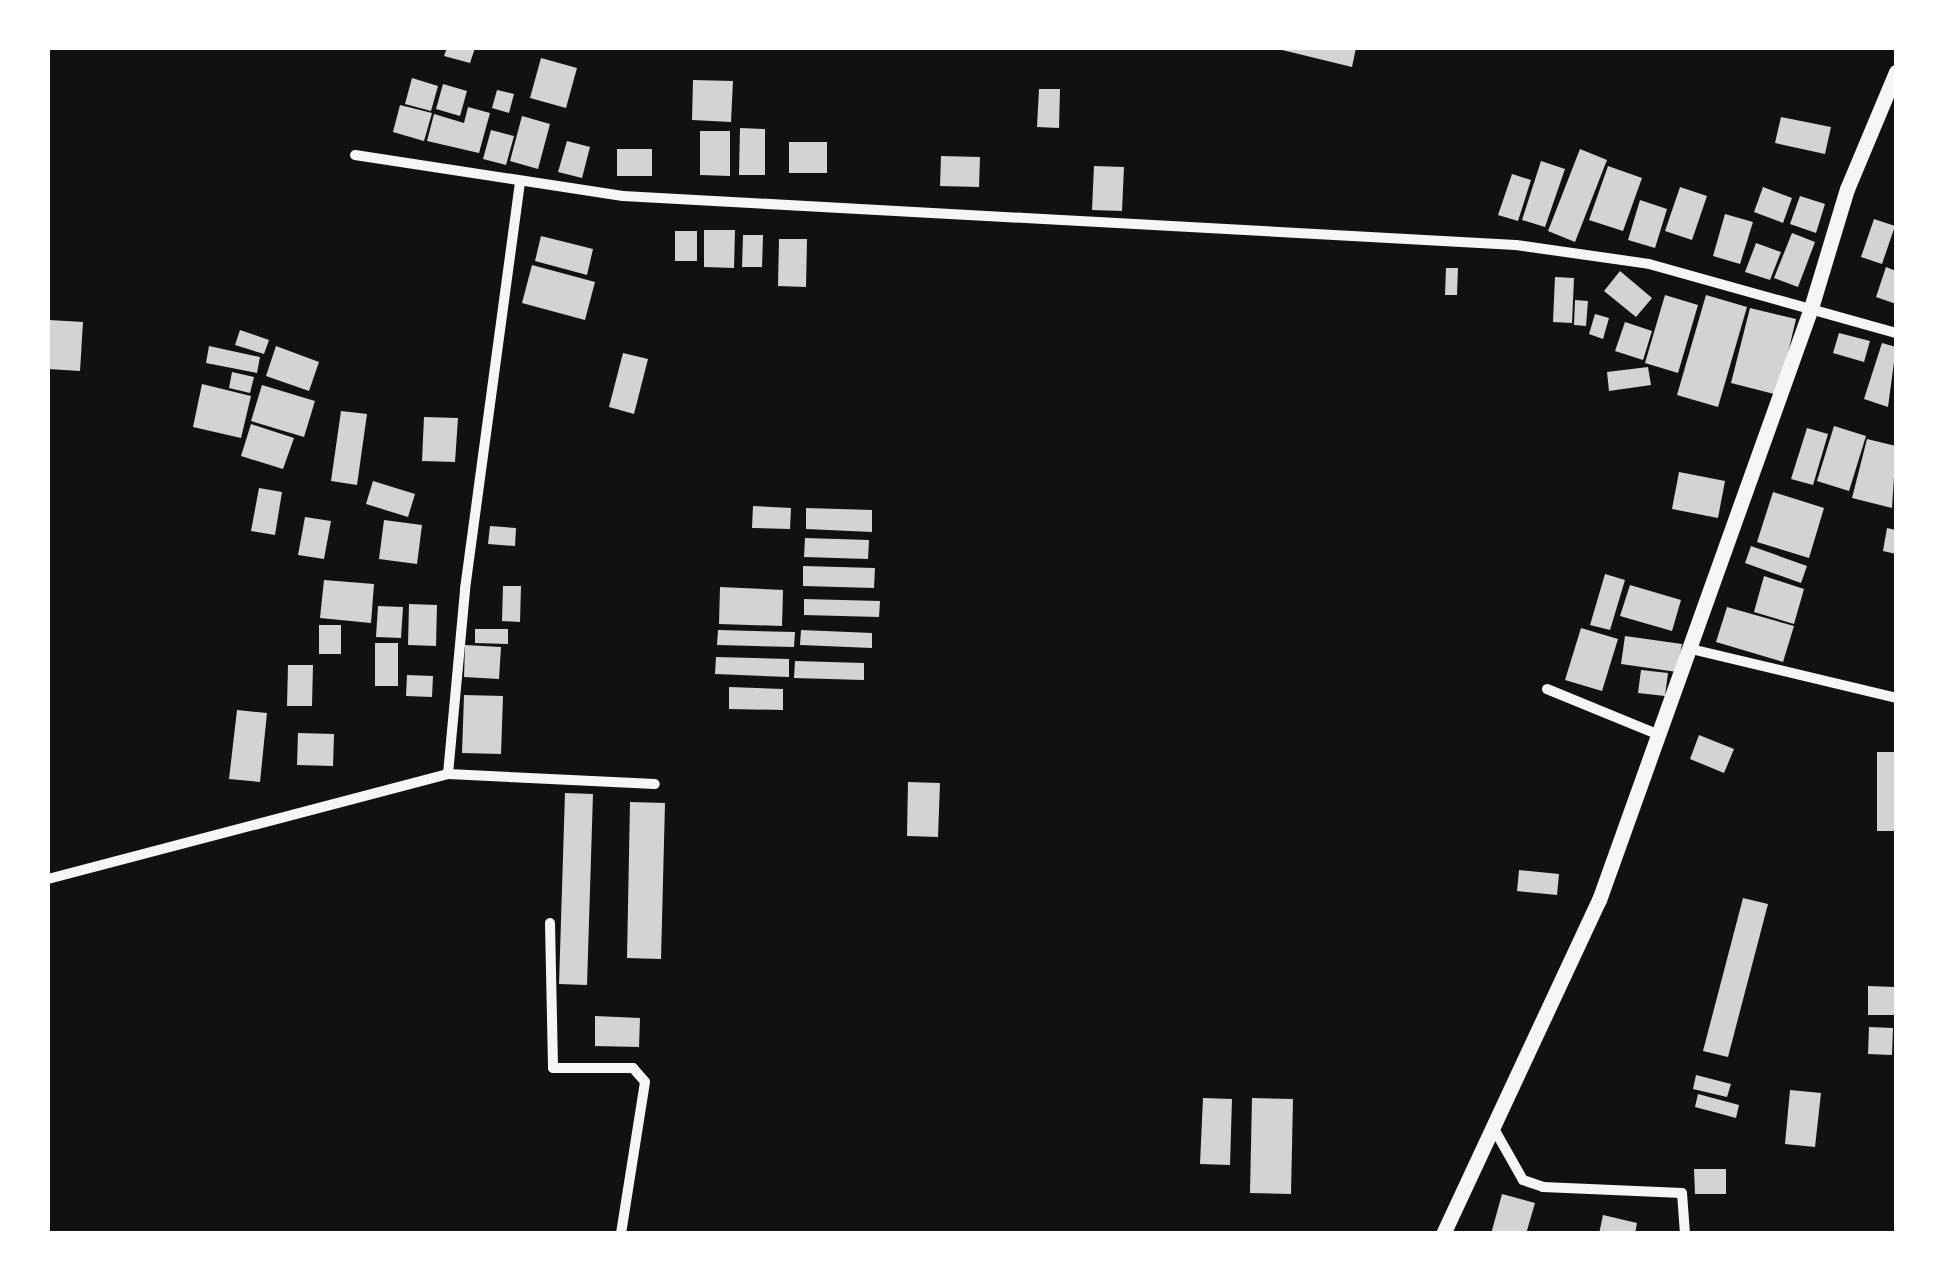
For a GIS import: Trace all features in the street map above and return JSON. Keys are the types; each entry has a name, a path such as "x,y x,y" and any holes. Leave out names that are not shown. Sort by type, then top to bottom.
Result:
{"street":[{"path":"1444,1234 1598,900 1691,648 1810,308 1847,189 1896,72"},
{"path":"356,155 520,184 623,196 1516,245 1649,264 1896,333"},
{"path":"448,774 520,184"},
{"path":"1691,648 1896,698"},
{"path":"1547,689 1658,734"},
{"path":"48,879 448,774 654,784"},
{"path":"550,924 553,1068 633,1068 646,1082 621,1234"},
{"path":"1492,1126 1523,1180 1544,1187 1682,1194 1686,1234"}],"building":[{"path":"447,48 475,48 470,63 444,56"},
{"path":"1274,48 1356,48 1352,67"},
{"path":"541,58 577,68 566,108 530,98"},
{"path":"412,78 438,86 431,111 405,104"},
{"path":"693,80 733,81 731,122 692,120"},
{"path":"443,84 467,91 460,116 436,109"},
{"path":"1039,89 1060,89 1059,128 1037,127"},
{"path":"497,90 514,94 509,113 492,108"},
{"path":"400,105 432,113 424,141 393,132"},
{"path":"468,107 490,113 479,153 427,141 434,114 464,123"},
{"path":"522,116 550,124 538,169 510,161"},
{"path":"1781,117 1831,127 1825,154 1775,143"},
{"path":"740,128 765,129 765,175 739,175"},
{"path":"491,130 514,136 506,165 483,159"},
{"path":"700,131 730,131 730,176 700,175"},
{"path":"567,141 590,147 582,178 558,172"},
{"path":"789,142 827,142 827,173 789,173"},
{"path":"617,149 652,149 652,176 617,176"},
{"path":"1580,149 1607,160 1575,242 1548,231"},
{"path":"941,156 980,157 979,187 940,186"},
{"path":"1541,161 1565,169 1545,227 1522,220"},
{"path":"1094,166 1124,167 1122,211 1092,210"},
{"path":"1608,166 1642,178 1623,231 1589,220"},
{"path":"1512,174 1531,180 1518,221 1498,215"},
{"path":"1680,187 1707,196 1692,240 1665,231"},
{"path":"1763,187 1792,198 1783,223 1754,212"},
{"path":"1800,196 1825,204 1816,233 1790,224"},
{"path":"1640,200 1667,209 1655,248 1628,240"},
{"path":"1725,214 1753,222 1740,264 1713,256"},
{"path":"1874,219 1895,226 1882,264 1861,257"},
{"path":"704,230 735,230 734,268 704,267"},
{"path":"675,231 697,231 697,261 675,261"},
{"path":"1792,233 1815,242 1798,287 1774,278"},
{"path":"743,235 763,235 762,267 742,267"},
{"path":"541,236 593,249 587,275 535,261"},
{"path":"779,239 807,239 806,287 778,286"},
{"path":"1756,243 1781,252 1770,280 1745,272"},
{"path":"532,265 595,282 585,320 522,303"},
{"path":"1886,267 1896,271 1896,304 1876,297"},
{"path":"1446,268 1458,268 1457,295 1445,295"},
{"path":"1620,271 1652,298 1636,317 1604,291"},
{"path":"1555,277 1574,278 1572,323 1553,322"},
{"path":"1665,295 1698,305 1678,373 1645,363"},
{"path":"1706,295 1747,307 1718,407 1677,395"},
{"path":"1575,300 1588,301 1586,326 1574,325"},
{"path":"1750,308 1796,319 1778,395 1731,383"},
{"path":"1595,314 1609,318 1603,339 1589,334"},
{"path":"49,320 83,322 80,371 48,369"},
{"path":"1625,322 1652,331 1643,360 1615,351"},
{"path":"240,330 269,340 264,354 235,345"},
{"path":"1839,333 1870,341 1864,362 1833,353"},
{"path":"1882,343 1896,347 1888,407 1864,399"},
{"path":"209,346 260,357 257,373 206,363"},
{"path":"276,346 319,362 309,391 266,376"},
{"path":"623,353 648,359 634,414 609,407"},
{"path":"1648,367 1651,385 1609,391 1607,372"},
{"path":"232,372 254,377 250,393 229,388"},
{"path":"202,384 251,396 241,438 193,427"},
{"path":"262,385 315,401 304,437 251,421"},
{"path":"341,411 367,414 357,485 331,481"},
{"path":"424,417 458,418 455,462 422,461"},
{"path":"251,424 294,438 283,469 241,456"},
{"path":"1834,426 1866,436 1849,491 1817,481"},
{"path":"1807,428 1828,434 1813,485 1791,479"},
{"path":"1867,439 1896,446 1892,508 1852,498"},
{"path":"1679,472 1725,481 1718,518 1672,509"},
{"path":"373,481 415,494 408,517 366,504"},
{"path":"259,488 282,492 275,535 251,531"},
{"path":"1773,492 1824,508 1809,558 1757,542"},
{"path":"753,506 791,508 790,529 752,528"},
{"path":"806,508 872,510 872,532 806,529"},
{"path":"305,517 331,521 324,559 298,555"},
{"path":"384,520 422,525 417,564 379,559"},
{"path":"490,526 516,528 515,546 488,544"},
{"path":"1887,528 1896,530 1896,554 1883,551"},
{"path":"805,538 869,540 868,559 804,557"},
{"path":"1751,546 1807,566 1801,583 1745,563"},
{"path":"803,566 875,568 874,588 803,586"},
{"path":"1605,574 1625,580 1610,630 1590,625"},
{"path":"1764,576 1804,589 1794,624 1754,612"},
{"path":"324,580 374,584 371,623 320,618"},
{"path":"1630,585 1681,600 1672,631 1620,616"},
{"path":"503,586 521,586 520,622 502,621"},
{"path":"720,587 783,590 782,626 719,624"},
{"path":"804,599 880,601 879,617 804,615"},
{"path":"409,604 437,605 436,646 408,645"},
{"path":"378,606 403,607 401,638 376,637"},
{"path":"1727,607 1794,626 1783,662 1716,642"},
{"path":"319,625 341,625 341,654 319,654"},
{"path":"1581,628 1618,639 1602,691 1565,680"},
{"path":"475,629 508,629 508,644 475,643"},
{"path":"718,630 795,632 794,647 717,645"},
{"path":"801,630 872,633 872,648 800,645"},
{"path":"1625,636 1682,644 1677,672 1621,664"},
{"path":"375,643 398,643 398,686 375,686"},
{"path":"465,645 501,647 499,679 464,677"},
{"path":"716,657 789,659 789,677 715,674"},
{"path":"795,661 864,663 864,680 794,678"},
{"path":"288,665 313,665 312,706 287,706"},
{"path":"1641,670 1668,673 1665,696 1638,693"},
{"path":"407,675 433,676 432,697 406,696"},
{"path":"729,687 783,689 783,710 729,709"},
{"path":"464,695 503,696 501,754 462,753"},
{"path":"237,710 267,713 260,782 229,779"},
{"path":"298,733 334,734 333,766 297,765"},
{"path":"1699,735 1734,749 1724,773 1690,759"},
{"path":"1877,752 1896,752 1896,831 1877,831"},
{"path":"908,782 940,783 938,837 907,836"},
{"path":"565,793 593,794 587,985 559,984"},
{"path":"630,802 665,803 661,959 627,958"},
{"path":"1519,870 1559,874 1557,895 1517,891"},
{"path":"1743,898 1768,904 1728,1057 1703,1051"},
{"path":"1868,986 1896,987 1896,1015 1868,1015"},
{"path":"595,1016 640,1018 639,1047 595,1046"},
{"path":"1869,1027 1893,1028 1892,1055 1868,1054"},
{"path":"1696,1075 1731,1084 1727,1097 1693,1089"},
{"path":"1790,1090 1821,1093 1815,1147 1785,1144"},
{"path":"1698,1094 1739,1105 1736,1118 1695,1107"},
{"path":"1203,1098 1232,1099 1230,1165 1200,1164"},
{"path":"1252,1098 1293,1099 1291,1194 1250,1193"},
{"path":"1694,1169 1726,1169 1726,1194 1695,1194"},
{"path":"1502,1194 1535,1203 1526,1234 1491,1234"},
{"path":"1603,1215 1637,1223 1635,1234 1599,1234"}]}
